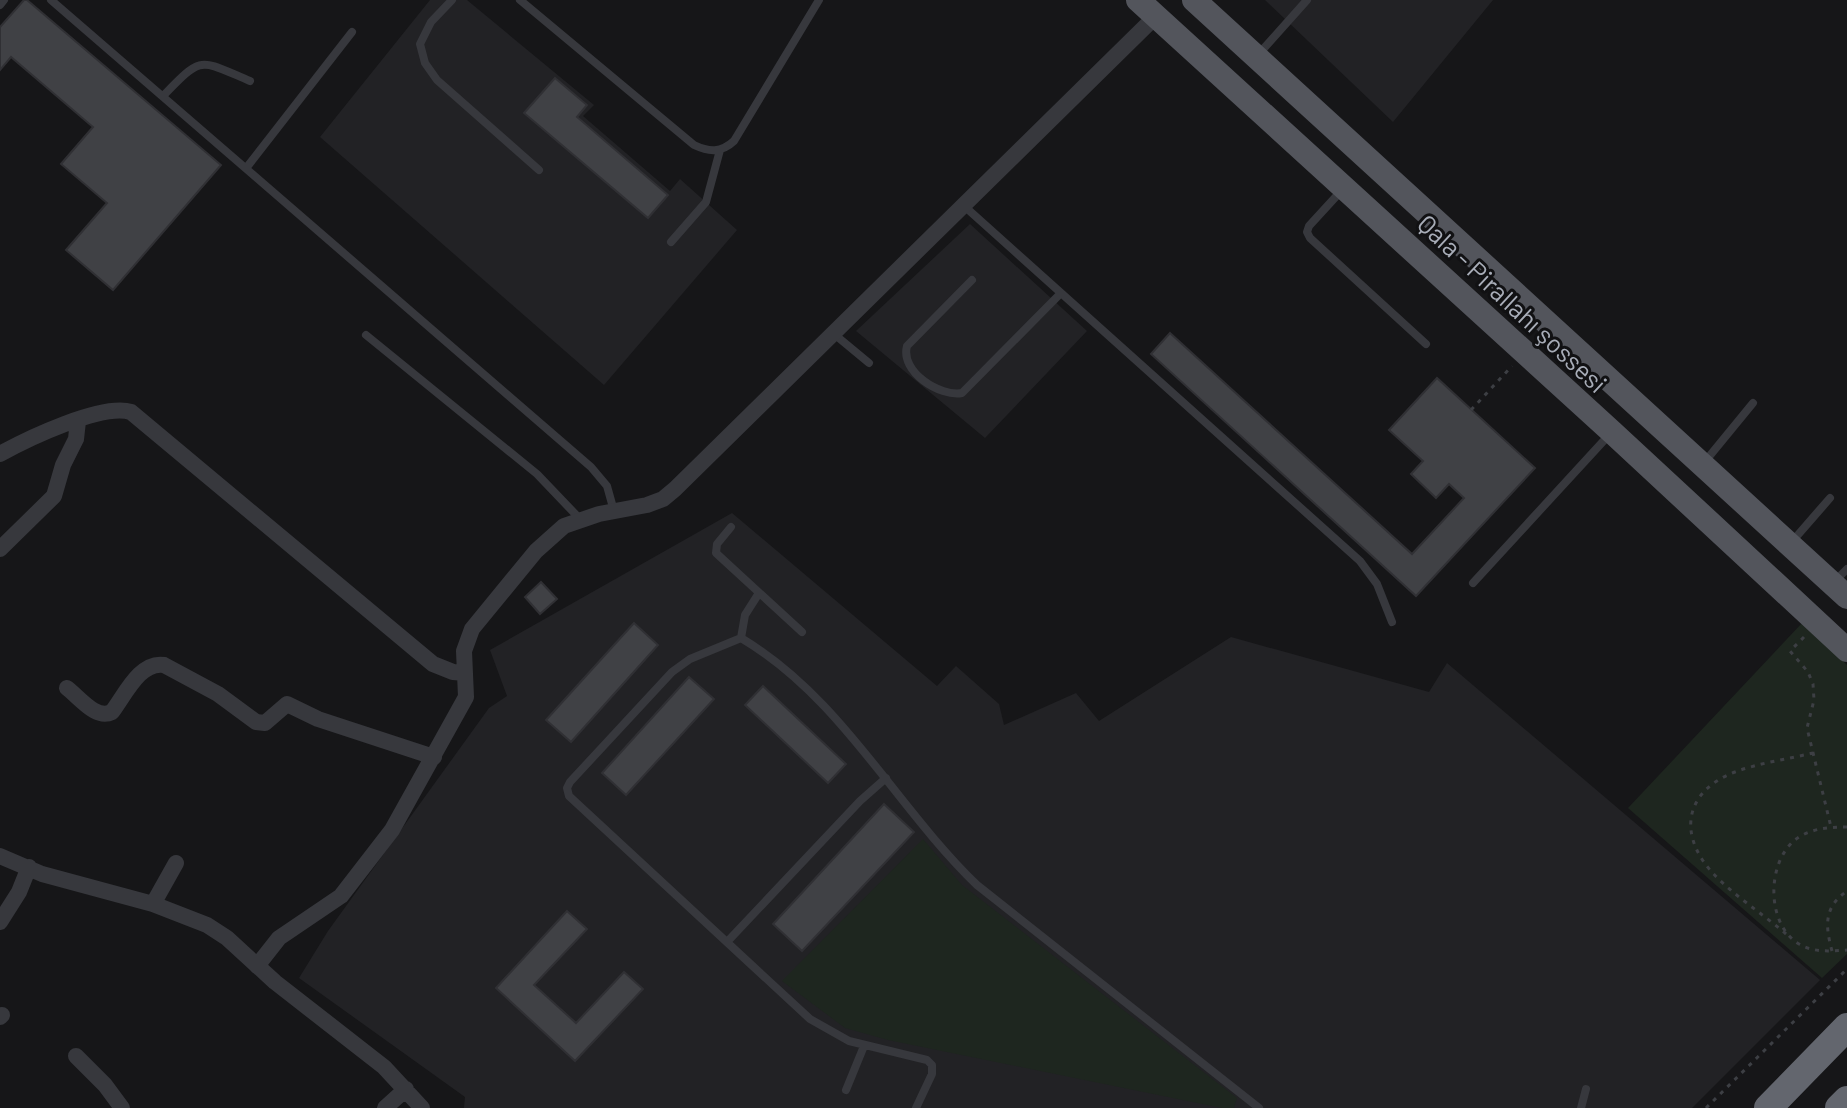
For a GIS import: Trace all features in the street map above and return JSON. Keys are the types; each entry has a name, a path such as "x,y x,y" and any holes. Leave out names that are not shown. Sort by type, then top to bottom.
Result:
{"highway":[{"path":"1768,1108 1847,1027"},
{"path":"1839,1108 1847,1100"}],"main road":[{"name":"Qala - Pirallahı şossesi","path":"1194,0 1790,545 1842,583"},
{"name":"Qala - Pirallahı şossesi","path":"1147,8 1847,650"}],"street":[{"path":"257,966 279,938 331,905 353,883 392,830 466,697 464,651 472,629 536,551 564,526 580,519 655,502 675,489 963,205 1147,8"},
{"path":"0,454 50,430 78,421 113,410 131,412 433,664 465,673"},
{"path":"0,549 54,496 63,465 76,439 78,421"},
{"path":"67,688 99,714 107,715 144,669 156,664 164,665 218,694 256,722 265,723 287,704 318,719 434,757"},
{"path":"0,856 70,882 153,904 207,925 369,1055 422,1108"},
{"path":"153,904 176,863"},
{"path":"0,922 19,892 29,867"},
{"path":"76,1056 105,1085 122,1108"},
{"path":"385,1108 406,1089"}],"lane":[{"path":"0,5 4,0"},
{"path":"51,0 591,467 607,486 614,511"},
{"path":"452,0 431,22 420,44 425,63 437,80 539,170"},
{"path":"520,0 694,145 710,151 720,150 734,141 819,0"},
{"path":"1256,56 1307,0"},
{"path":"247,167 352,32"},
{"path":"163,96 198,63 206,62 250,81"},
{"path":"671,242 706,202 720,150"},
{"path":"1345,187 1309,226 1307,232 1310,238 1426,344"},
{"path":"963,205 1360,561 1377,584 1392,622"},
{"path":"972,280 907,346 905,355 908,366 941,392 952,395 962,393 1060,294"},
{"path":"833,333 869,363"},
{"path":"366,335 537,474 580,519"},
{"path":"1702,464 1753,403"},
{"path":"1473,583 1612,432"},
{"path":"1790,545 1830,498"},
{"path":"731,527 717,544 716,553 802,632"},
{"path":"741,638 745,615 759,593"},
{"path":"741,638 776,662 854,737 936,844 977,885 1259,1108"},
{"path":"741,638 680,665 570,782 567,788 569,796 810,1019 864,1046 927,1060 932,1065 932,1074 916,1108"},
{"path":"727,942 860,801 886,778"},
{"path":"846,1090 864,1046"},
{"path":"1581,1108 1586,1089"}],"path":[{"path":"1471,410 1525,352"},
{"path":"1808,632 1790,651 1808,672 1813,684 1814,700 1807,728 1831,827"},
{"path":"1813,753 1734,773 1706,789 1693,805 1690,819 1694,846 1712,872 1800,945 1818,952 1847,950"},
{"path":"1786,934 1773,901 1775,880 1785,852 1797,838 1816,830 1847,827"},
{"path":"1832,951 1826,917 1831,906 1847,891"},
{"path":"1706,1108 1847,969"}],"shaded area":[{"path":"430,0 467,0 594,105 583,116 670,191 680,179 737,230 604,385 320,137"},
{"path":"1265,0 1493,0 1393,122"},
{"path":"970,224 1087,331 985,438 856,331"},
{"path":"732,513 937,686 956,666 999,704 1004,725 1076,693 1099,721 1231,637 1429,692 1447,663 1820,980 1692,1108 464,1108 465,1097 299,978 328,931 489,708 507,696 490,650"},
{"path":"1803,622 1847,665 1847,954 1822,978 1628,808"},
{"path":"923,839 962,885 1237,1098 1234,1108 888,1040 845,1028 782,981"}],"building":[{"path":"24,0 221,165 113,290 66,250 107,203 61,164 93,127 11,57 0,70 0,27"},
{"path":"555,78 587,105 577,117 668,195 648,218 524,113"},
{"path":"1170,333 1412,554 1464,498 1449,484 1436,498 1411,474 1423,461 1389,430 1437,378 1535,468 1416,596 1151,354"},
{"path":"541,582 557,599 540,614 525,597"},
{"path":"634,623 658,645 571,742 546,720"},
{"path":"689,677 714,699 626,795 602,773"},
{"path":"763,686 846,764 828,783 745,705"},
{"path":"884,804 914,832 802,951 773,924"},
{"path":"567,911 587,929 534,985 576,1023 624,972 643,989 575,1061 496,988"}]}
